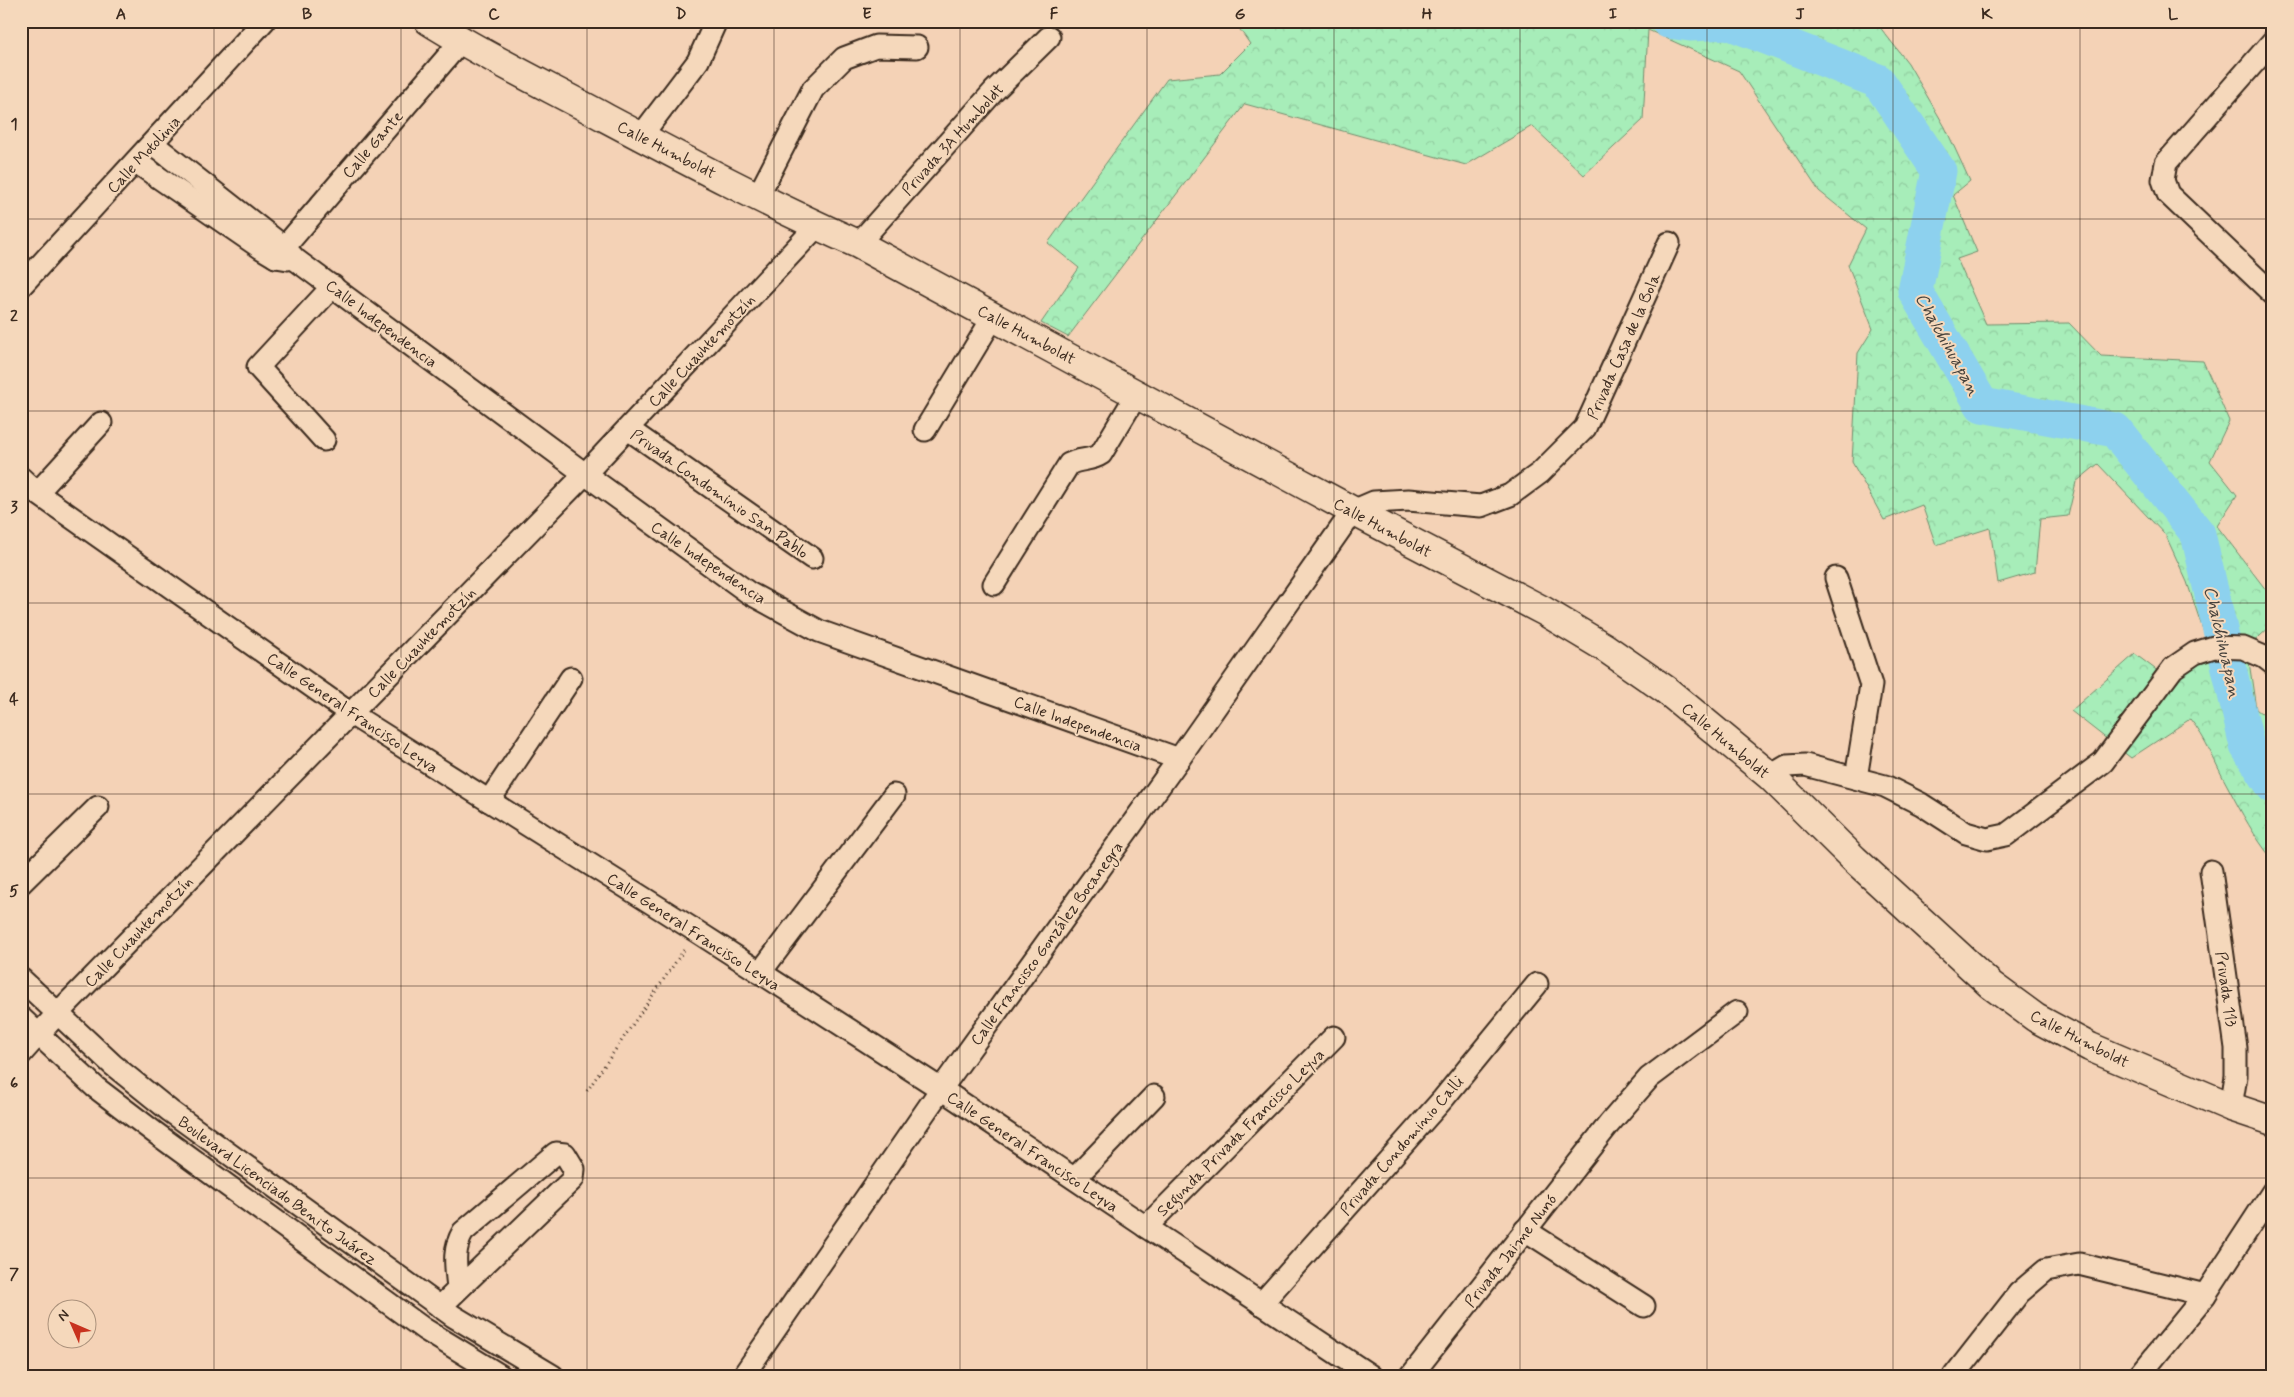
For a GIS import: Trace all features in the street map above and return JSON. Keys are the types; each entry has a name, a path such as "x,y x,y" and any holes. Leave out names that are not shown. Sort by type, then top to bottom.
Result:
{"main road":[{"name":"Calle Humboldt","path":"429,21 461,41 641,136 817,226 858,244 1353,511 1544,611 1604,647 1666,690 1770,776 1854,859 1991,984 2036,1018 2090,1047 2231,1107 2273,1121"}],"street":[{"name":"Calle Motolinia","path":"21,286 264,21"},
{"path":"641,136 698,61 716,21"},
{"name":"Privada 3A Humboldt","path":"858,244 994,91 1049,37"},
{"name":"Calle Gante","path":"285,255 461,41"},
{"path":"2273,41 2166,163 2163,180 2168,194 2273,294"},
{"path":"758,196 812,89 844,58 876,46 917,47"},
{"name":"Calle Independencia","path":"153,144 285,255"},
{"name":"Calle Independencia","path":"136,162 333,286 585,474 750,593 819,631 1179,758"},
{"name":"Calle Cuauhtemotzín","path":"21,1054 57,1014 585,474 817,226"},
{"name":"Privada Casa de la Bola","path":"1353,511 1374,502 1408,500 1481,506 1510,494 1540,473 1586,428 1669,243"},
{"path":"324,440 258,368 333,286"},
{"path":"925,430 994,316"},
{"path":"994,584 1069,464 1076,460 1094,459 1101,454 1136,394"},
{"path":"26,485 101,424"},
{"name":"Privada Condominio San Pablo","path":"628,429 812,558"},
{"name":"Calle General Francisco Leyva","path":"26,485 350,714 941,1089 1075,1178 1146,1228 1371,1376"},
{"name":"Calle Francisco González Bocanegra","path":"743,1376 941,1089 1179,758 1353,511"},
{"path":"1836,578 1871,684 1856,778"},
{"path":"1770,776 1787,766 1805,765 1885,786 1920,804 1966,833 1987,839 2006,835 2103,762 2173,668 2195,654 2214,647 2243,648 2268,660"},
{"path":"489,801 570,678"},
{"path":"760,973 894,795"},
{"path":"21,883 98,807"},
{"name":"Privada 113","path":"2211,871 2236,1048 2236,1076 2231,1107"},
{"name":"Boulevard Licenciado Benito Juárez","path":"21,979 113,1065 170,1111 440,1307 553,1376"},
{"name":"Privada Condominio Calli","path":"1260,1304 1443,1099 1537,984"},
{"name":"Privada Jaime Nunó","path":"1411,1376 1608,1124 1650,1078 1737,1012"},
{"name":"Boulevard Licenciado Benito Juárez","path":"21,1018 96,1087 154,1132 424,1329 501,1376"},
{"name":"Segunda Privada Francisco Leyva","path":"1146,1228 1334,1037"},
{"path":"1075,1178 1154,1096"},
{"path":"440,1307 572,1179 574,1168 565,1154 556,1153 463,1232 456,1244 455,1257 458,1288"},
{"path":"2139,1376 2205,1295 2273,1192"},
{"path":"1526,1230 1644,1306"},
{"path":"1954,1376 2018,1293 2046,1270 2079,1264 2205,1295"}],"path":[{"path":"587,1091 696,932"}],"green space":[{"path":"1234,21 1875,21 1908,63 1945,127 1970,181 1953,195 1977,252 1957,259 1986,324 2069,323 2101,356 2203,361 2229,421 2210,461 2237,495 2217,526 2273,599 2273,624 2247,648 2256,709 2273,723 2273,860 2249,825 2206,743 2190,719 2131,758 2071,711 2135,654 2163,675 2206,639 2187,582 2166,536 2098,464 2076,482 2068,516 2040,519 2035,572 1998,583 1990,528 1936,545 1922,505 1884,520 1852,462 1858,353 1873,329 1848,265 1866,229 1819,191 1739,71 1648,30 1643,120 1584,175 1532,126 1466,165 1245,104 1068,337 1041,323 1079,268 1048,243 1167,79 1220,74 1250,44"}],"waterway":[{"name":"Chalchihuapan","path":"1668,21 1690,24 1728,22 1878,81 1939,171 1915,291 1982,405 2115,430 2198,534 2247,746 2273,786"}]}
